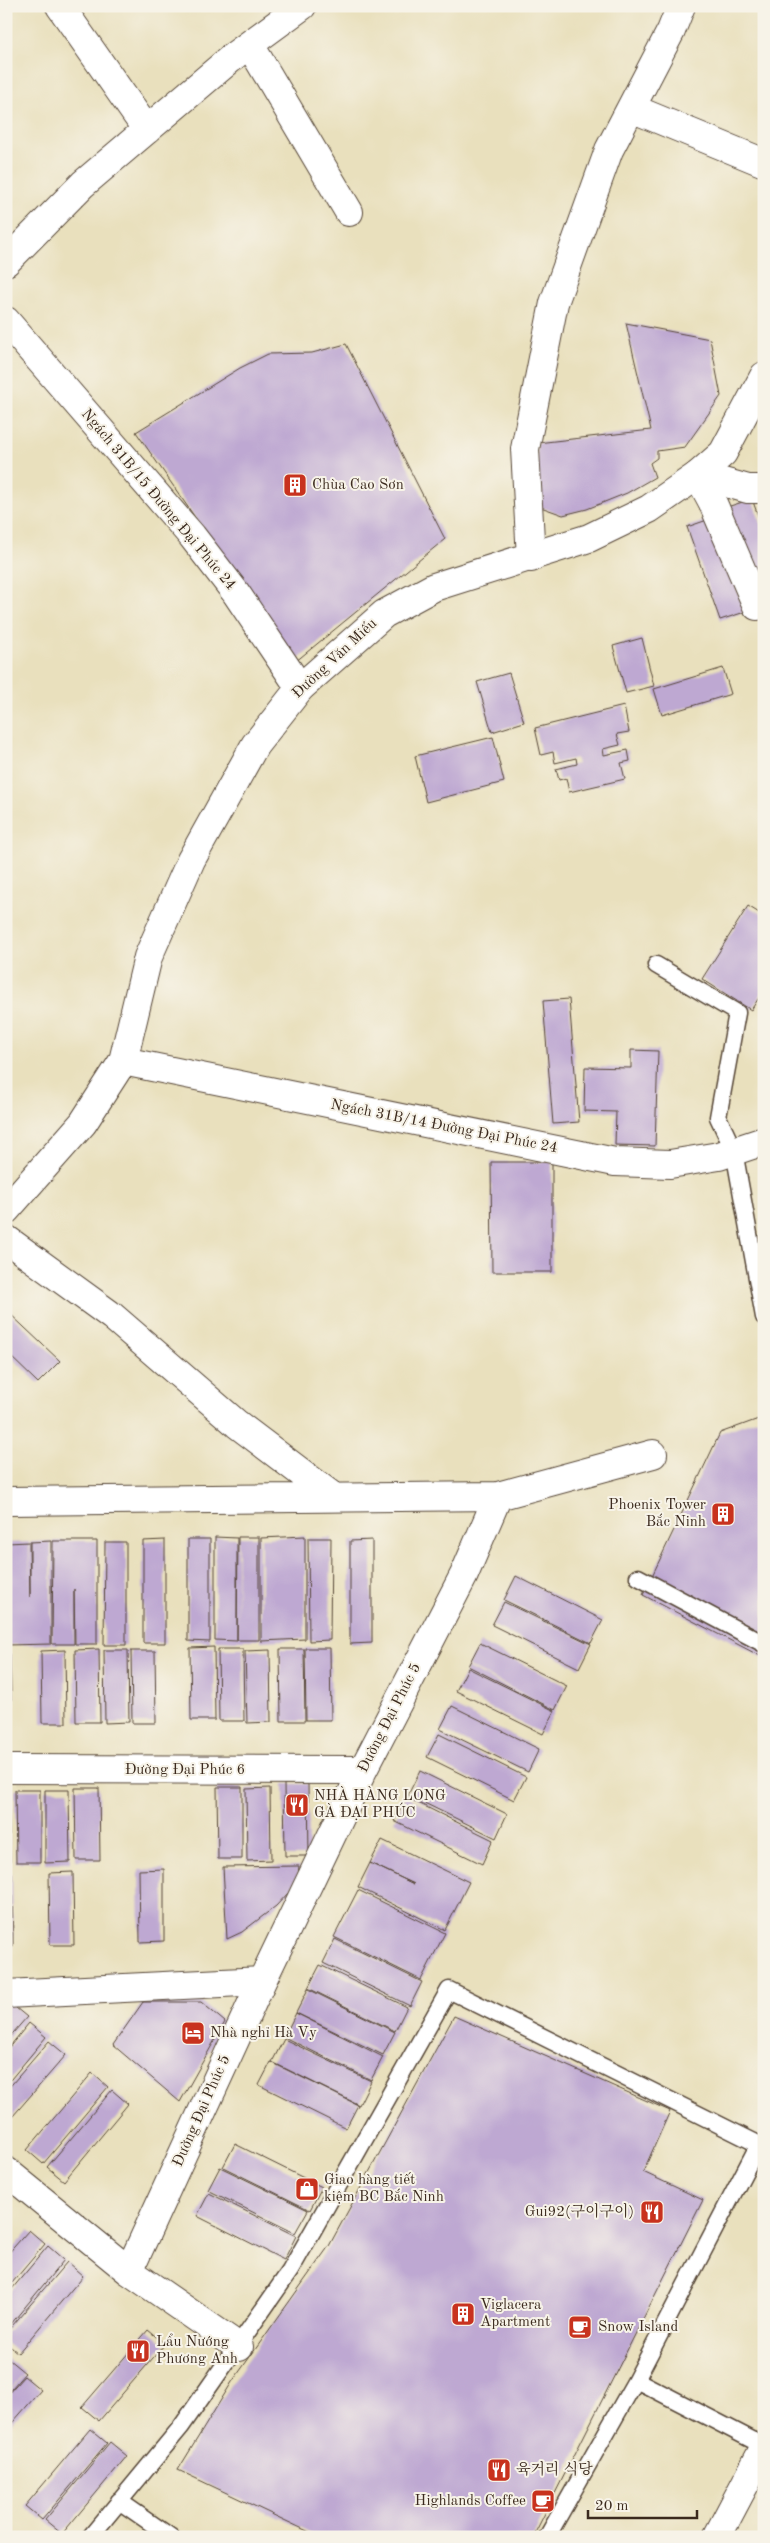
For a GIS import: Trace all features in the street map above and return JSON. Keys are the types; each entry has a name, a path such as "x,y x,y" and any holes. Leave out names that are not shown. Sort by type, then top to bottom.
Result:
{"street":[{"path":"60,6 147,130"},
{"path":"6,262 83,184 250,45 302,6"},
{"path":"531,558 526,449 554,302 609,150 671,31 681,6"},
{"path":"250,45 349,212"},
{"path":"631,108 762,162"},
{"name":"Ngách 31B/15 Đường Đại Phúc 24","path":"6,321 192,536 236,592 300,688"},
{"name":"Đường Văn Miếu","path":"10,1198 83,1123 124,1062 148,957 190,860 255,745 300,688 384,614 434,588 589,538 649,509 698,475 723,453 764,376"},
{"path":"698,475 748,489 764,489"},
{"path":"698,475 712,500 757,606"},
{"name":"Ngách 31B/14 Đường Đại Phúc 24","path":"124,1062 615,1162 670,1164 719,1156 764,1141"},
{"path":"6,1239 112,1316 237,1424 332,1496"},
{"path":"6,1501 332,1496 498,1496 653,1454"},
{"name":"Đường Đại Phúc 5","path":"130,2271 262,1981 363,1770 464,1575 498,1496"},
{"name":"Đường Đại Phúc 6","path":"6,1769 363,1770"},
{"path":"6,1994 262,1981"},
{"path":"6,2171 130,2271 239,2347"},
{"path":"717,2537 764,2447"}],"lane":[{"path":"656,964 737,1013 718,1117 734,1150 764,1318"},
{"path":"638,1577 764,1644"},
{"path":"90,2537 181,2427 239,2347 290,2270 450,1990 761,2146 636,2380 547,2537"},
{"path":"636,2380 764,2447"},
{"path":"119,2501 170,2537"}],"building":[{"path":"626,323 710,339 721,396 685,447 657,451 657,458 650,463 655,477 627,493 587,509 563,515 538,506 537,443 651,430"},
{"name":"Chùa Cao Sơn","path":"346,344 445,539 295,662 136,432 240,368 268,354 312,353"},
{"path":"752,499 764,532 764,592 727,507"},
{"path":"713,518 745,612 720,620 687,527"},
{"path":"642,638 654,686 626,693 613,646"},
{"path":"723,668 731,694 662,715 654,689"},
{"path":"509,673 524,722 492,732 477,682"},
{"path":"624,706 629,732 617,734 620,745 603,749 604,755 628,750 630,761 621,763 625,779 569,792 566,778 559,780 556,769 577,764 576,758 555,763 553,752 541,755 535,728"},
{"path":"493,737 504,782 426,802 415,756"},
{"path":"748,906 764,916 764,990 751,1010 702,979"},
{"path":"569,999 579,1122 553,1124 543,1001"},
{"path":"631,1050 658,1051 655,1146 615,1145 616,1112 584,1111 585,1067 631,1068"},
{"path":"491,1162 552,1162 552,1272 492,1272"},
{"path":"6,1310 60,1361 38,1383 6,1352"},
{"name":"Phoenix Tower Bắc Ninh","path":"764,1417 764,1658 643,1595 720,1433"},
{"path":"305,1536 305,1639 261,1641 261,1538"},
{"path":"215,1537 237,1538 237,1641 215,1640"},
{"path":"238,1537 259,1537 259,1640 237,1640"},
{"path":"308,1538 331,1538 330,1640 309,1641"},
{"path":"188,1539 210,1539 210,1642 188,1641"},
{"path":"165,1540 165,1643 143,1643 143,1541"},
{"path":"372,1540 372,1643 350,1644 350,1541"},
{"path":"51,1541 51,1644 7,1645 7,1543 29,1542 30,1597 30,1542"},
{"path":"53,1541 97,1541 97,1644 75,1644 74,1589 74,1644 52,1644"},
{"path":"105,1542 126,1542 126,1645 104,1645"},
{"path":"516,1576 603,1620 591,1643 504,1600"},
{"path":"504,1602 591,1644 579,1668 492,1625"},
{"path":"480,1643 567,1686 555,1710 468,1666"},
{"path":"214,1647 215,1720 191,1720 190,1648"},
{"path":"305,1648 330,1648 331,1720 306,1720"},
{"path":"99,1649 100,1722 76,1722 75,1650"},
{"path":"218,1649 243,1649 244,1721 219,1721"},
{"path":"280,1649 304,1649 305,1721 281,1721"},
{"path":"65,1650 66,1723 42,1723 41,1651"},
{"path":"104,1650 128,1650 129,1722 105,1723"},
{"path":"270,1650 271,1722 247,1723 245,1651"},
{"path":"131,1651 155,1651 156,1723 132,1723"},
{"path":"6,1654 10,1654 12,1726 6,1726"},
{"path":"468,1668 555,1711 543,1734 456,1691"},
{"path":"452,1706 539,1749 528,1772 440,1729"},
{"path":"439,1734 526,1777 514,1800 427,1757"},
{"path":"420,1771 507,1814 496,1838 408,1795"},
{"path":"284,1784 308,1784 309,1856 285,1856"},
{"path":"217,1787 242,1787 242,1859 218,1859"},
{"path":"75,1788 99,1788 100,1860 76,1860"},
{"path":"270,1788 271,1860 247,1861 246,1789"},
{"path":"6,1789 8,1789 10,1861 6,1861"},
{"path":"15,1790 40,1790 40,1862 16,1862"},
{"path":"45,1790 69,1790 70,1862 45,1863"},
{"path":"406,1797 493,1840 482,1864 394,1821"},
{"path":"382,1840 469,1882 445,1930 358,1887"},
{"path":"299,1866 298,1876 290,1891 276,1906 242,1932 227,1939 223,1867"},
{"path":"164,1869 164,1941 140,1942 139,1870"},
{"path":"73,1872 74,1945 50,1945 49,1873"},
{"path":"6,1874 12,1874 13,1947 6,1947"},
{"path":"358,1890 445,1933 421,1980 334,1937"},
{"path":"335,1939 422,1982 410,2006 323,1963"},
{"path":"320,1965 407,2007 395,2031 308,1988"},
{"path":"308,1989 395,2032 383,2055 296,2013"},
{"path":"143,2002 201,2002 225,2022 180,2102 113,2045"},
{"path":"10,2003 27,2017 6,2041 6,2007"},
{"path":"296,2013 383,2057 371,2080 284,2037"},
{"name":"Viglacera Apartment","path":"454,2016 670,2111 643,2172 703,2200 533,2537 320,2537 178,2470 232,2382 329,2246"},
{"path":"29,2023 46,2037 6,2085 6,2051"},
{"path":"284,2039 371,2081 359,2105 272,2062"},
{"path":"49,2041 66,2055 6,2124 6,2091"},
{"path":"271,2062 358,2105 346,2128 259,2085"},
{"path":"92,2073 108,2087 43,2164 27,2150"},
{"path":"112,2090 128,2104 64,2181 47,2167"},
{"path":"235,2144 322,2187 310,2210 223,2167"},
{"path":"220,2167 308,2210 295,2233 208,2190"},
{"path":"209,2193 296,2236 284,2260 197,2216"},
{"path":"29,2230 45,2244 6,2290 6,2256"},
{"path":"48,2246 64,2260 6,2330 6,2296"},
{"path":"67,2262 83,2276 18,2353 6,2343 6,2333"},
{"path":"148,2330 165,2344 99,2421 82,2407"},
{"path":"8,2359 25,2373 6,2395 6,2361"},
{"path":"24,2376 41,2390 6,2430 6,2396"},
{"path":"90,2429 107,2443 42,2520 25,2506"},
{"path":"110,2442 127,2456 62,2534 45,2520"}],"place":[{"name":"Chùa Cao Sơn","path":"295,485"},
{"name":"Phoenix Tower Bắc Ninh","path":"723,1514"},
{"name":"NHÀ HÀNG LONG GÀ ĐẠI PHÚC","path":"297,1805"},
{"name":"Nhà nghỉ Hà Vy","path":"193,2033"},
{"name":"Giao hàng tiết kiệm BC Bắc Ninh","path":"307,2189"},
{"name":"Gui92(구이구이)","path":"652,2212"},
{"name":"Viglacera Apartment","path":"463,2314"},
{"name":"Snow Island","path":"580,2327"},
{"name":"Lẩu Nướng Phương Anh","path":"138,2351"},
{"name":"육거리 식당","path":"499,2470"},
{"name":"Highlands Coffee","path":"543,2501"}]}
